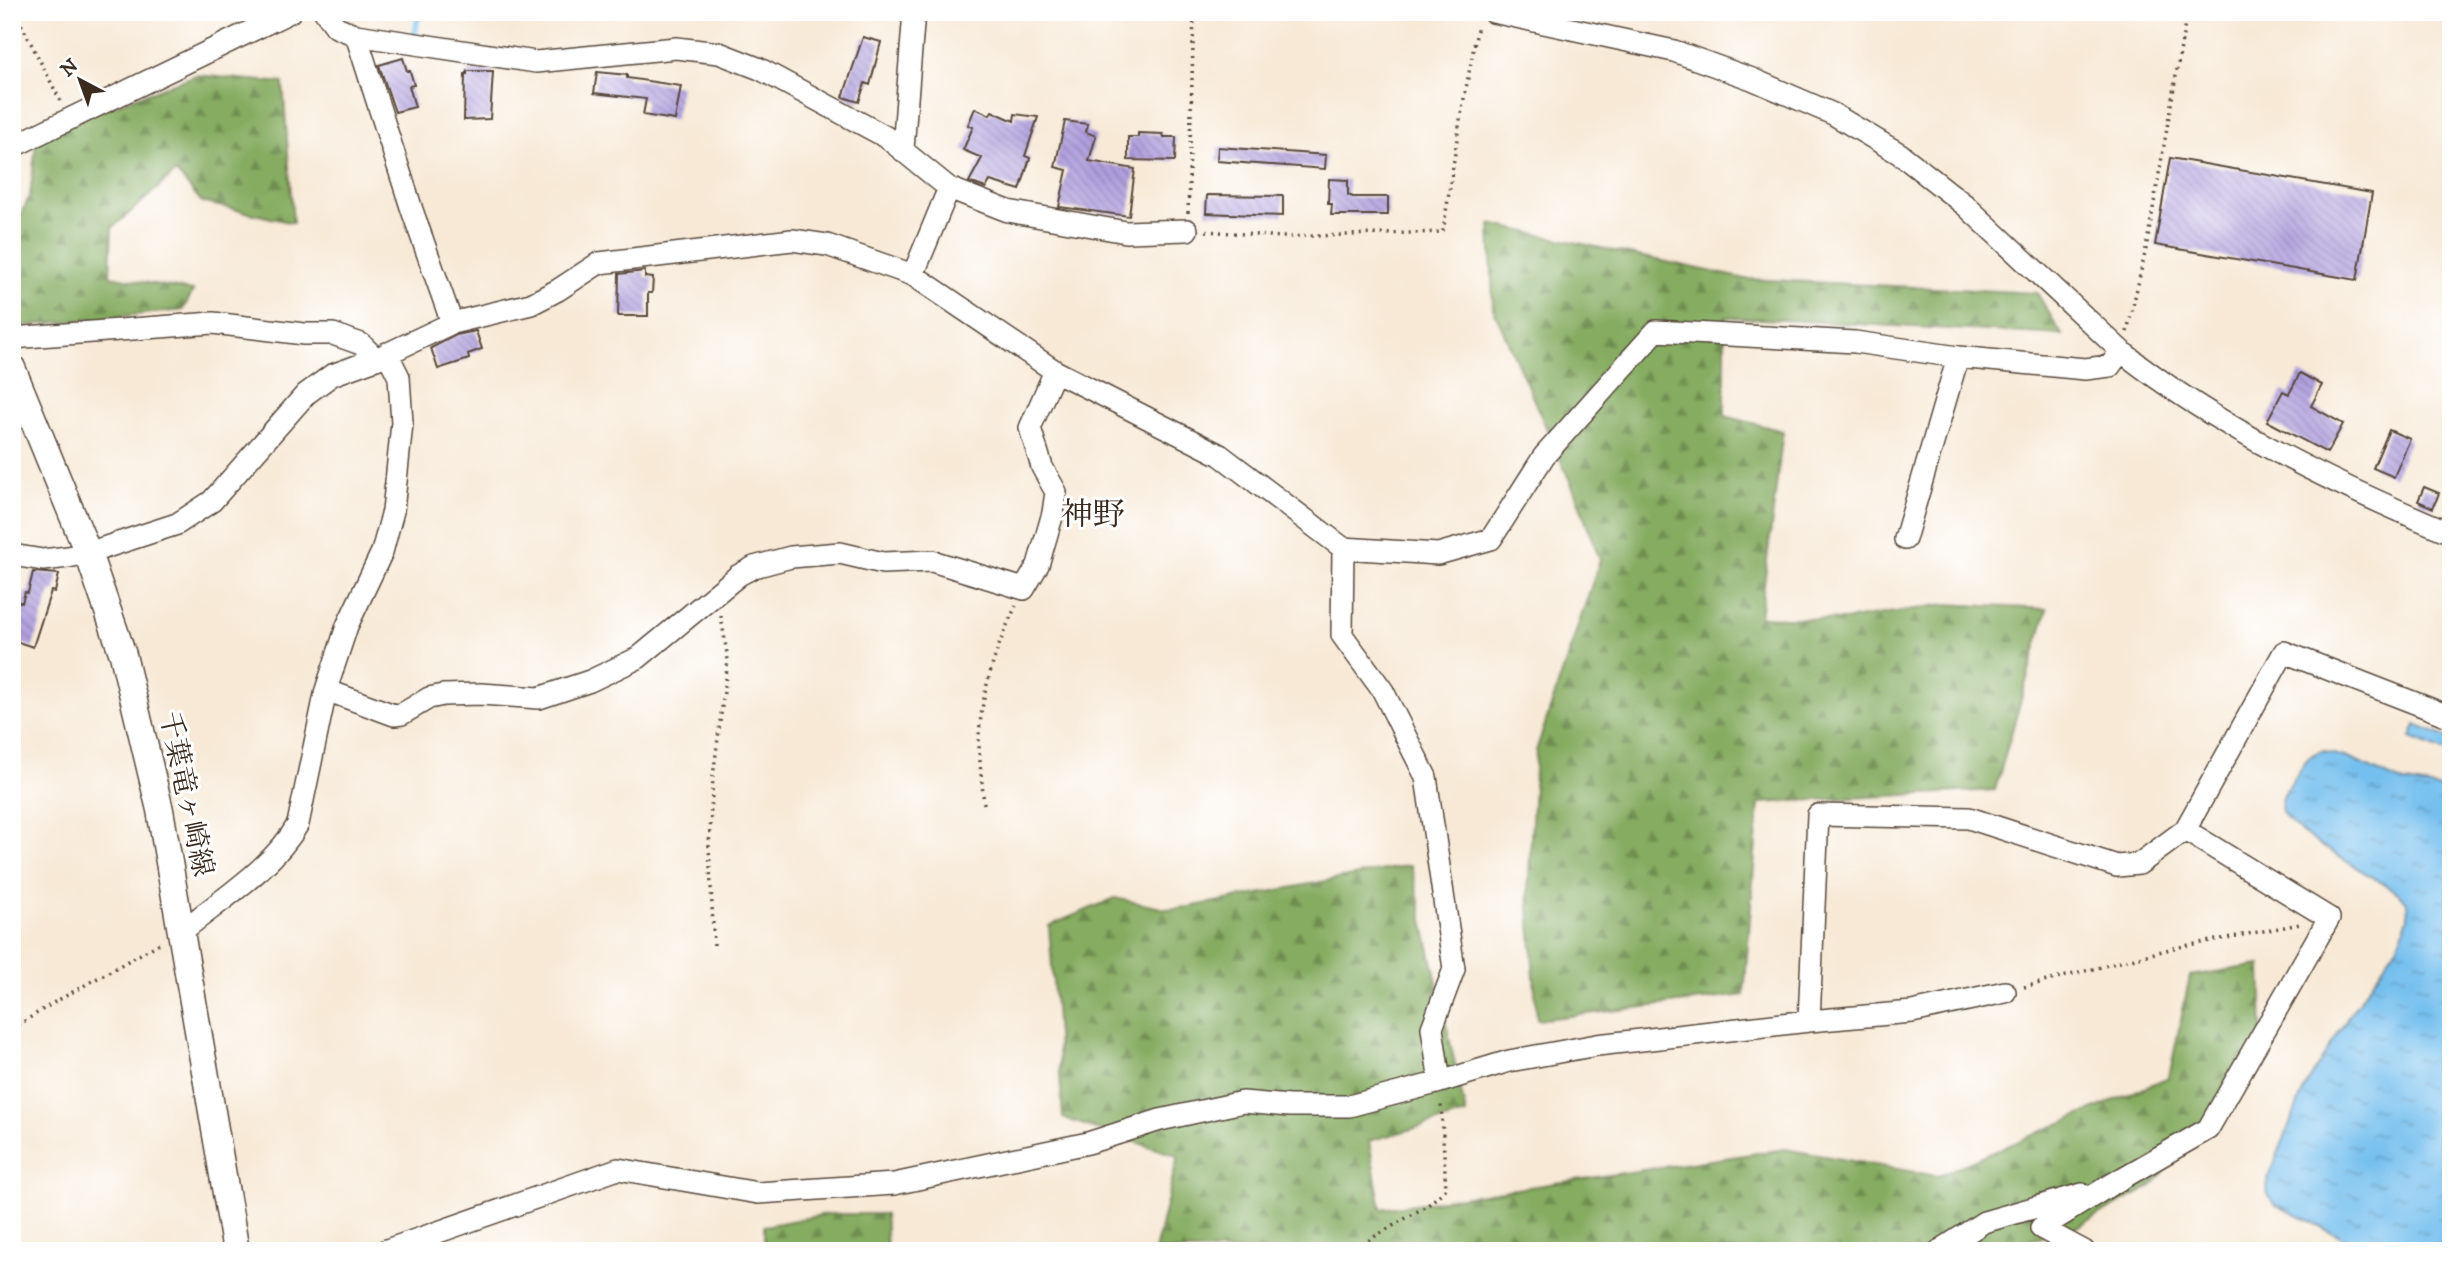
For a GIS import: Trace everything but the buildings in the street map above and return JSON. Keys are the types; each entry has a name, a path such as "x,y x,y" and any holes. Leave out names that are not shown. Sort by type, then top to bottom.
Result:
{"main road":[{"name":"千葉竜ヶ崎線","path":"12,368 88,553 123,655 160,810 236,1251"}],"street":[{"path":"12,147 289,12"},
{"path":"325,12 336,27 356,35 536,62 676,48 719,53 761,69 886,138 949,188 1008,211 1126,232 1187,230"},
{"path":"902,149 914,12"},
{"path":"1493,12 1674,51 1752,79 1833,114 1900,154 1965,205 2121,351 2147,371 2208,412 2316,472 2451,533"},
{"path":"356,35 412,210 452,323"},
{"path":"913,275 949,188"},
{"path":"12,555 43,560 88,553 177,524 212,501 306,394 332,375 382,356 452,323 531,304 558,290 599,262 792,240 827,245 913,275 1055,371 1220,455 1343,548 1438,554 1491,539 1544,456 1656,331 1855,342 2085,369 2110,366 2121,351"},
{"path":"12,338 213,323 304,334 333,334 382,356 399,377 402,424 393,511 382,552 347,626 326,690 298,824 290,839 259,869 181,932"},
{"path":"1905,539 1958,356"},
{"path":"326,690 394,715 401,714 429,698 443,695 481,694 540,698 590,681 638,658 739,575 754,567 791,558 840,553 883,563 932,561 1024,589 1038,565 1053,513 1056,492 1042,467 1030,428 1055,371"},
{"path":"1343,548 1342,635 1383,691 1426,777 1454,969 1432,1028 1440,1082"},
{"path":"1809,1021 1818,816 1969,818 2118,866 2139,864 2185,830 2284,652 2451,717"},
{"path":"2084,1251 2041,1228 2208,1129 2329,918 2185,830"},
{"path":"384,1251 618,1169 758,1193 894,1184 1088,1143 1160,1120 1243,1102 1289,1106 1349,1106 1509,1061 1597,1045 1912,1012 2005,992"},
{"path":"1940,1251 1984,1222 2107,1187"}],"path":[{"path":"15,12 70,118"},
{"path":"1194,12 1187,230 1282,237 1443,232 1480,12"},
{"path":"2121,351 2146,249 2188,12"},
{"path":"984,804 979,740 982,707 1007,624 1024,589"},
{"path":"714,945 709,848 713,777 728,660 717,593"},
{"path":"2005,992 2174,948 2329,918"},
{"path":"12,1030 53,1003 181,932"},
{"path":"1360,1251 1364,1243 1428,1205 1446,1189 1440,1082"}],"green space":[{"path":"196,75 283,83 293,223 202,202 176,172 112,228 110,276 193,291 183,310 22,326 12,299 12,231 30,196 37,134"},
{"path":"1490,224 1746,279 2037,293 2062,335 1725,317 1725,416 1783,431 1760,617 1845,620 1946,604 2047,609 1995,790 1759,803 1744,995 1537,1020 1528,892 1536,751 1600,560 1577,497 1493,308"},
{"path":"1411,865 1466,1114 1369,1141 1381,1209 1785,1149 1937,1176 2169,1077 2190,976 2261,965 2263,1037 2223,1101 2152,1186 2069,1231 1969,1251 1155,1251 1178,1156 1063,1118 1049,926 1115,898 1166,909 1189,907"},
{"path":"827,1214 885,1214 887,1251 764,1251 764,1226"}],"water":[{"path":"2416,725 2451,739 2451,754 2411,738"},
{"path":"2322,751 2348,758 2404,783 2444,789 2451,776 2451,1251 2370,1251 2276,1205 2268,1193 2268,1179 2304,1089 2348,1017 2397,946 2408,918 2407,902 2401,895 2300,831 2282,811 2284,795 2301,767 2312,755"}],"waterway":[{"path":"415,34 419,12"},
{"path":"2443,12 2451,31"}],"district":[{"name":"神野","path":"1093,516"}]}
